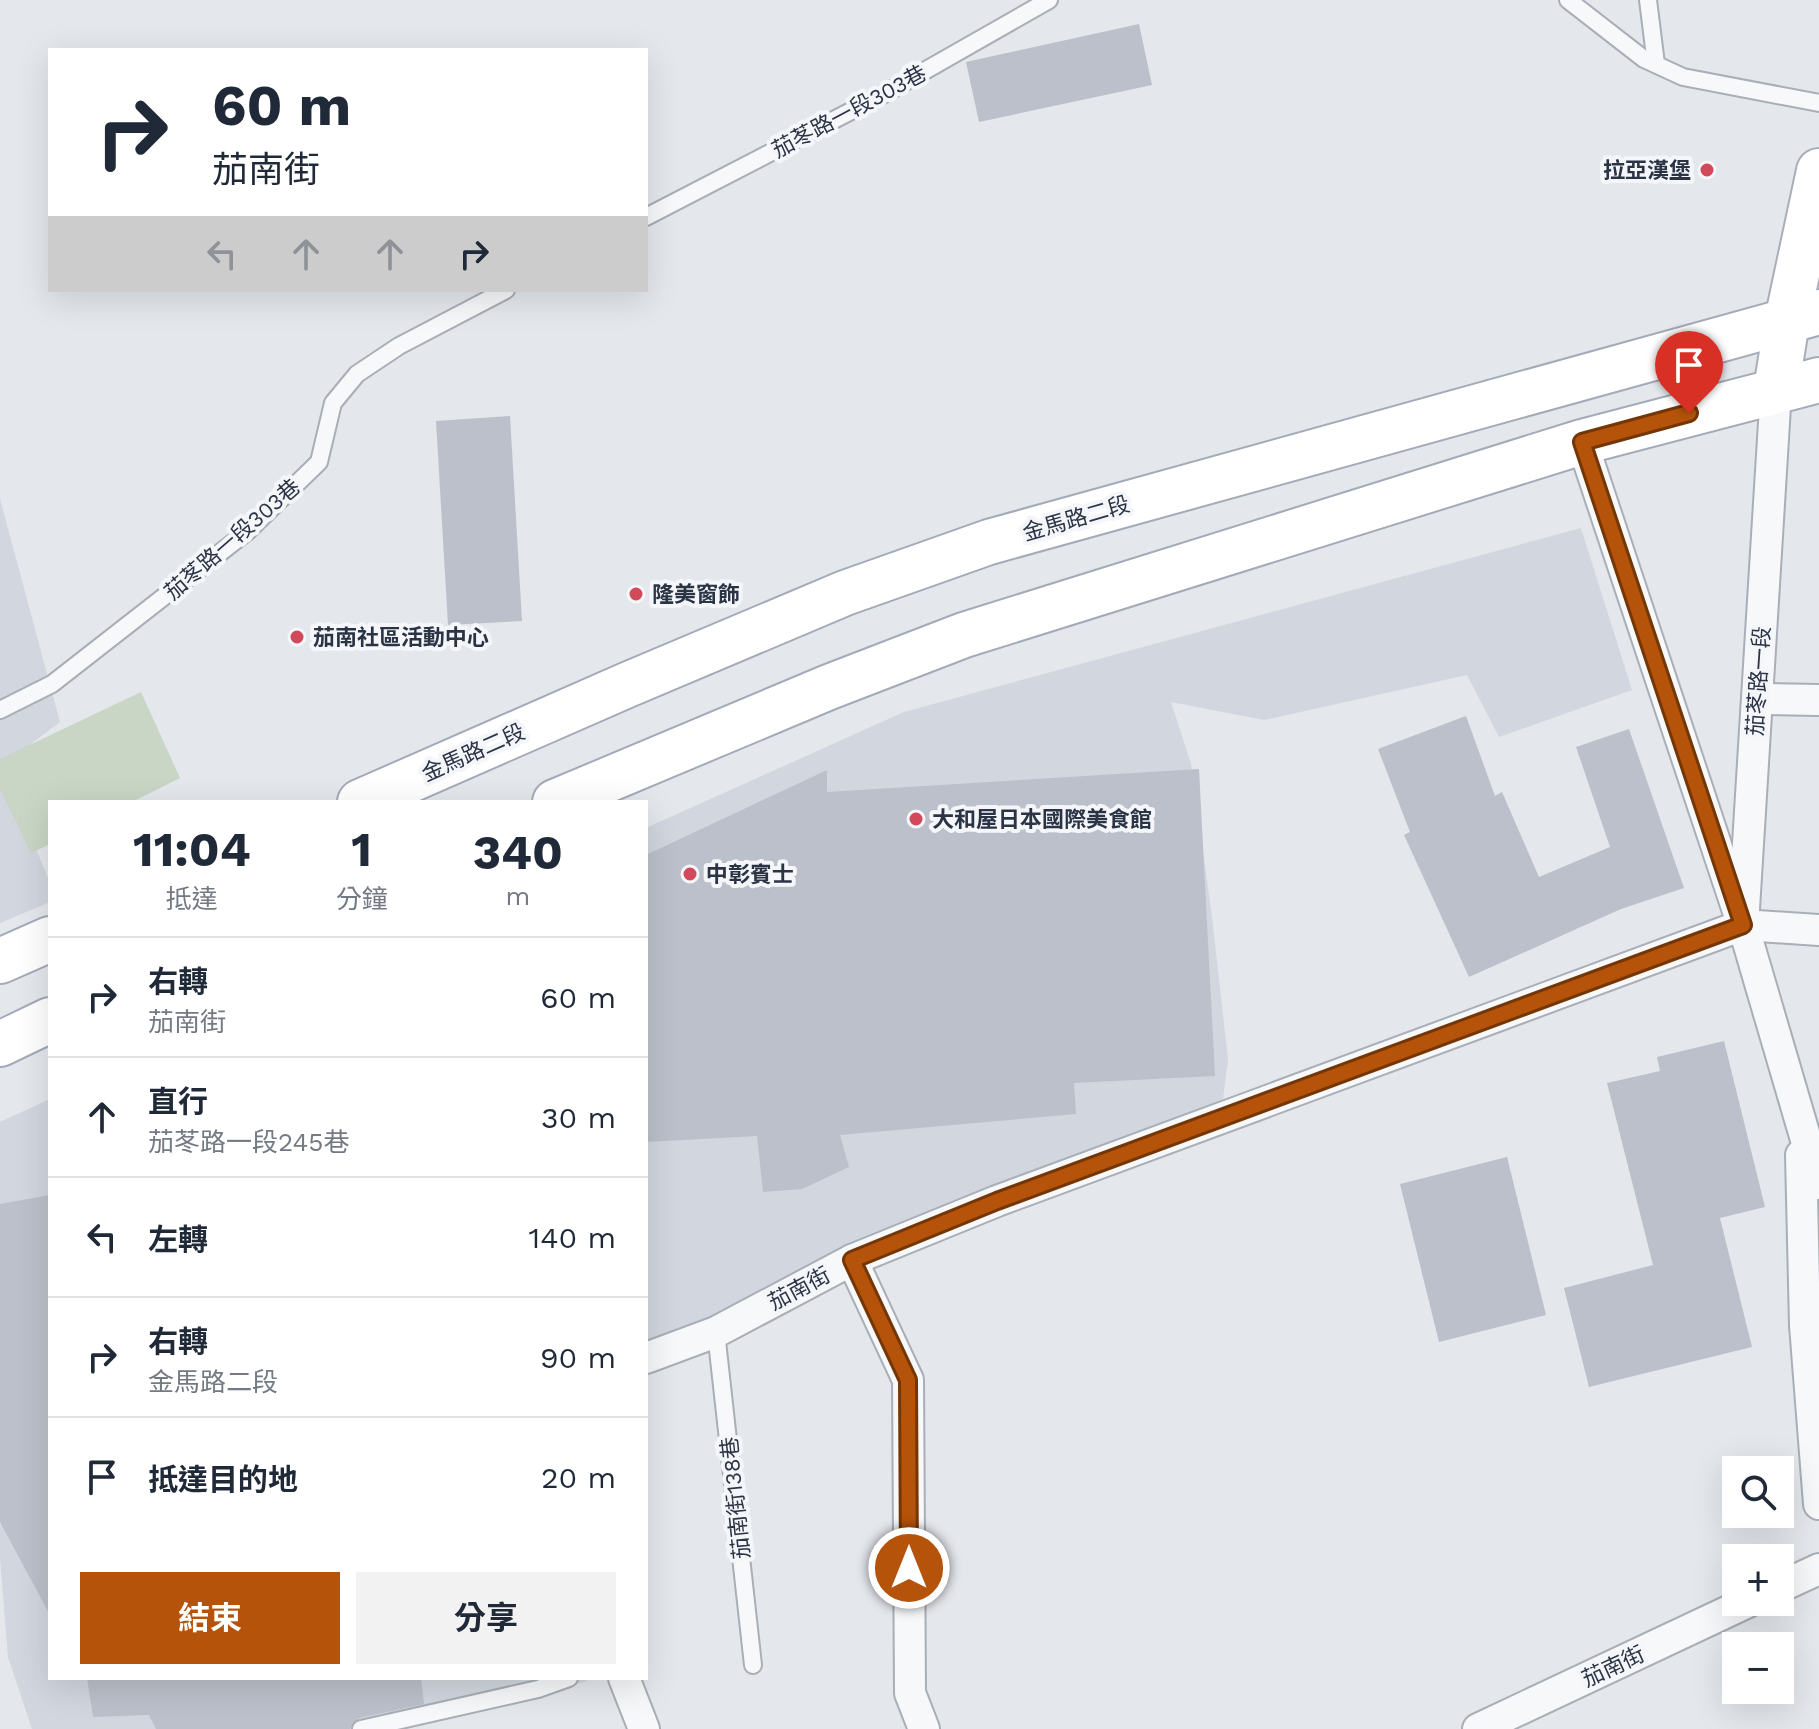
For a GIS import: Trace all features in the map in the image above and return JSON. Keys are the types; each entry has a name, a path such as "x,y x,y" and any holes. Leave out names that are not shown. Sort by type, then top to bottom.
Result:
{"main road":[{"name":"茄苳路一段","path":"1776,390 1803,316 1819,171"},
{"name":"金馬路二段","path":"365,800 845,593 989,542 1803,316"},
{"path":"560,800 829,687 964,635 1582,442 1819,380"},
{"path":"0,961 48,940"},
{"path":"0,1044 48,1021"}],"street":[{"name":"茄苳路一段","path":"1776,390 1743,925 1819,1184"},
{"path":"1582,442 1743,925 1819,930"},
{"path":"1757,699 1819,700"},
{"name":"茄南街","path":"648,1357 716,1332 852,1260 997,1201 1743,925"},
{"path":"1800,1115 1819,1504"},
{"path":"852,1260 908,1380 910,1693 924,1729"},
{"path":"1794,1581 1819,1569"},
{"name":"茄南街","path":"1478,1729 1722,1614"},
{"path":"625,1680 644,1729"}],"lane":[{"name":"茄苳路一段303巷","path":"648,216 884,94 1049,0"},
{"path":"1568,0 1644,59 1683,77 1819,103"},
{"path":"1648,0 1656,64"},
{"name":"茄苳路一段303巷","path":"0,710 52,684 248,531 319,462 333,403 357,374 399,346 502,292"},
{"name":"茄南街138巷","path":"716,1332 753,1665"},
{"path":"361,1729 538,1689 563,1680"}],"shaded area":[{"path":"0,499 60,722 2,766 48,878 48,903 0,923"},
{"path":"1581,528 1632,690 1499,737 1467,675 1264,720 1171,702 1191,764 1212,917 1228,1059 1220,1123 648,1355 648,827 904,712"},
{"path":"48,1100 48,1680 588,1680 370,1729 32,1729 8,1657 0,1558 0,1527 8,1481 0,1463 0,1122"}],"green space":[{"path":"141,692 180,778 136,800 48,800 48,845 31,853 0,789 0,759"}],"building":[{"path":"1139,24 1152,85 979,122 966,62"},
{"path":"510,416 522,621 448,625 436,421"},
{"path":"1466,716 1495,796 1502,792 1539,877 1610,847 1576,747 1629,729 1684,888 1621,909 1469,977 1404,835 1410,832 1378,749"},
{"path":"1199,769 1215,1076 1074,1083 1076,1114 840,1135 849,1167 802,1189 763,1192 757,1136 648,1142 648,854 827,770 827,792"},
{"path":"1724,1041 1765,1207 1720,1218 1752,1347 1589,1387 1564,1288 1653,1265 1607,1083 1660,1071 1657,1057"},
{"path":"1507,1157 1546,1315 1439,1342 1400,1184"},
{"path":"48,1195 48,1611 0,1522 0,1204"},
{"path":"87,1680 421,1680 424,1704 359,1718 350,1729 156,1729 149,1715 93,1717"}],"place":[{"name":"拉亞漢堡","path":"1707,170"},
{"name":"隆美窗飾","path":"636,594"},
{"name":"茄南社區活動中心","path":"297,637"},
{"name":"大和屋日本國際美食館","path":"916,819"},
{"name":"中彰賓士","path":"690,874"}],"route":[{"path":"909,1568 908,1380 852,1260 997,1201 1743,925 1582,442 1689,413"}]}
